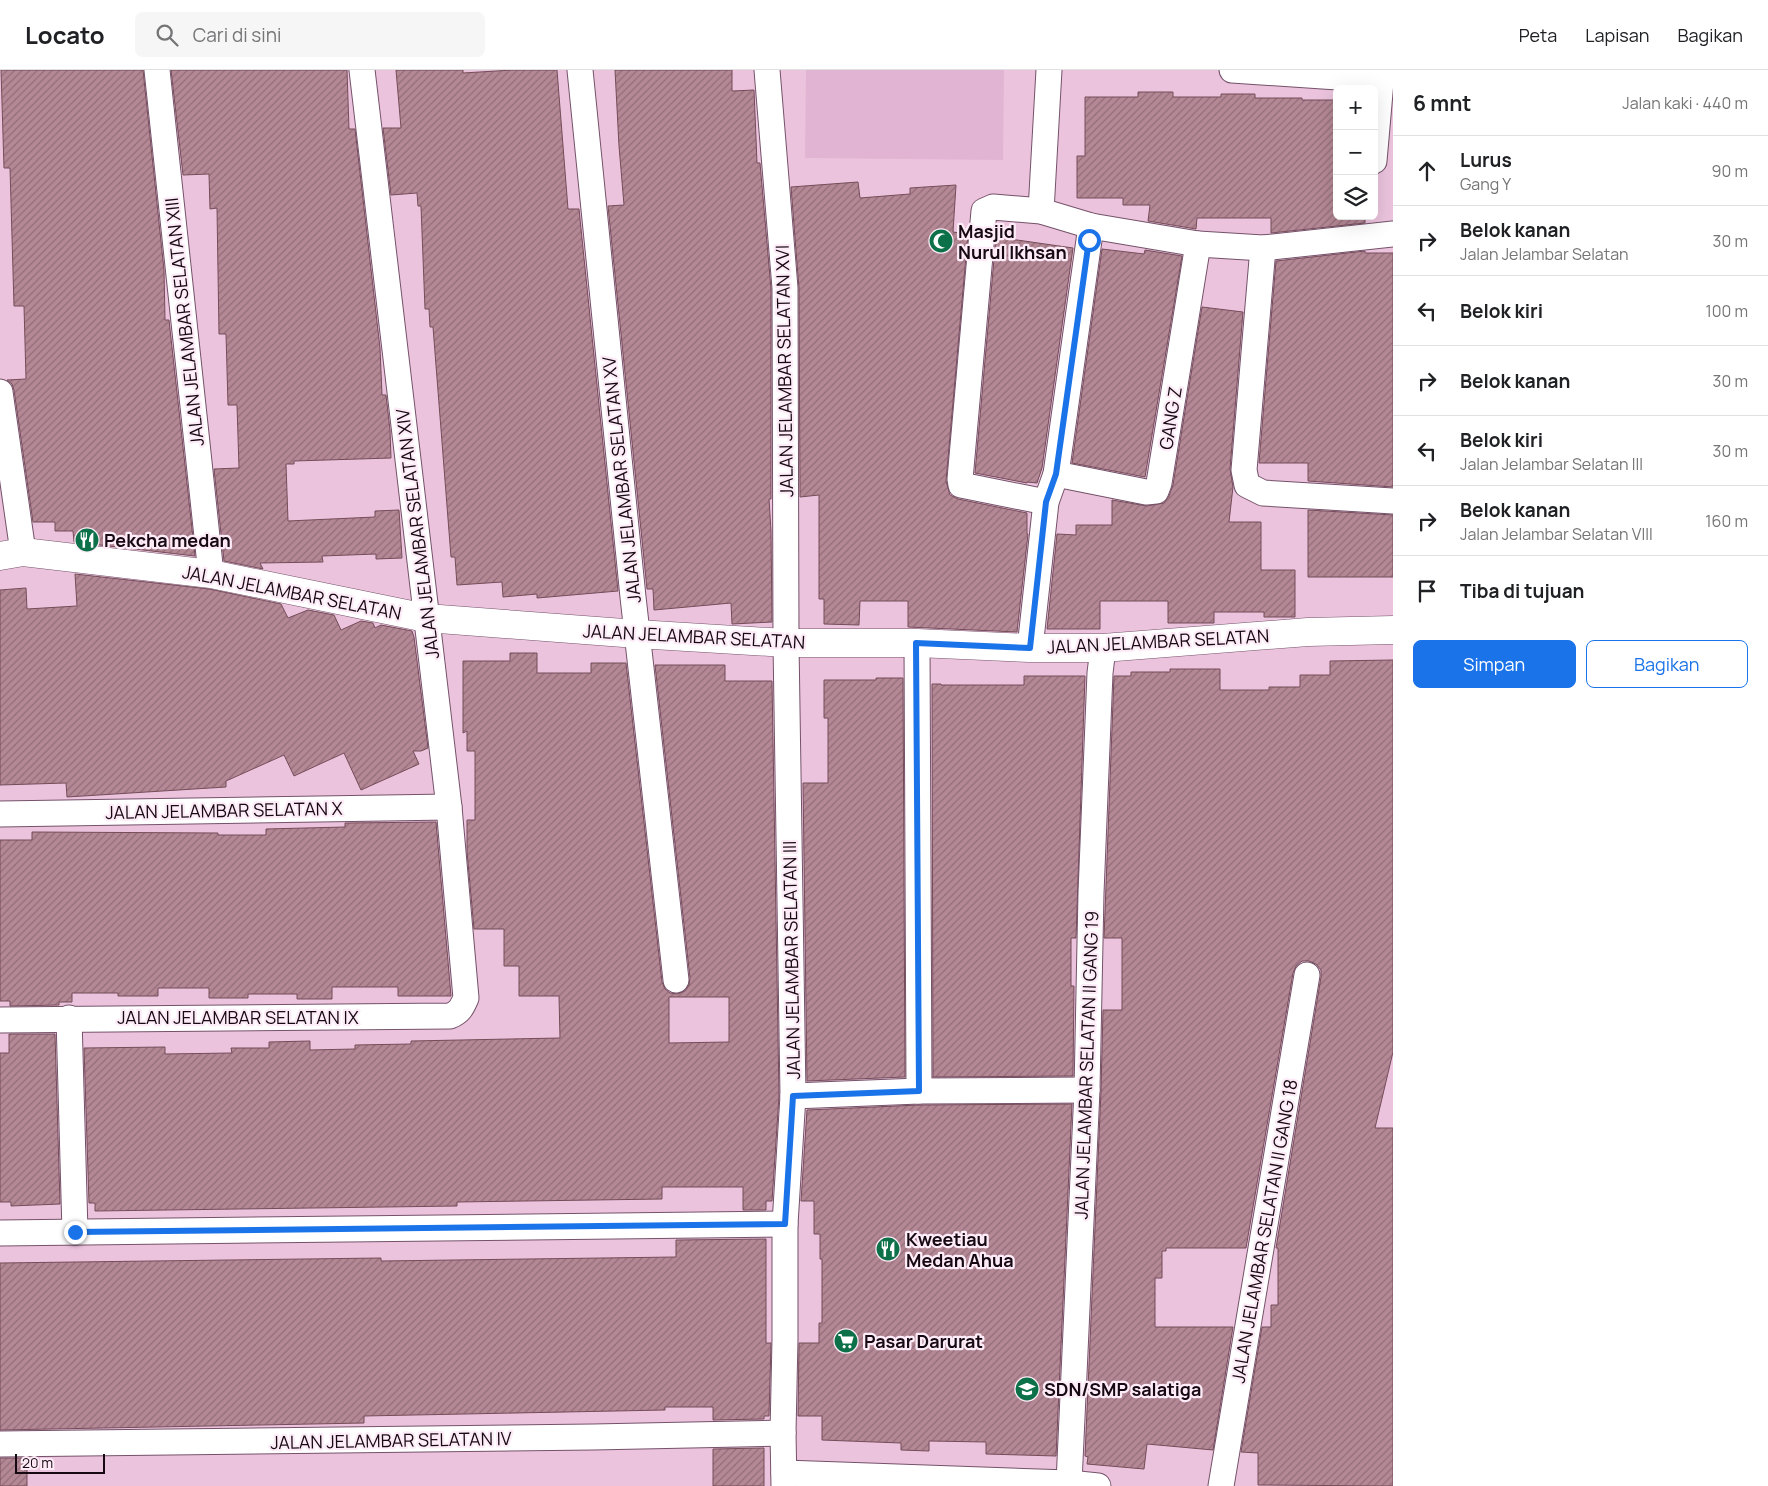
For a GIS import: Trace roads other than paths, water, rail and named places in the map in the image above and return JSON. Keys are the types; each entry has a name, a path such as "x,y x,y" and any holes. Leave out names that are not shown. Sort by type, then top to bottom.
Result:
{"street":[{"name":"JALAN JELAMBAR SELATAN XIII","path":"157,70 212,574"},
{"name":"JALAN JELAMBAR SELATAN XIV","path":"362,70 449,806 466,998"},
{"name":"JALAN JELAMBAR SELATAN XV","path":"580,70 637,634 676,980"},
{"name":"JALAN JELAMBAR SELATAN XVI","path":"767,70 785,288 786,643"},
{"path":"1041,211 1049,70"},
{"path":"1232,70 1382,75 1377,130"},
{"path":"1046,502 961,485 984,211 993,207 1041,211 1091,226 1198,244 1263,248 1368,227 1393,234"},
{"path":"1030,648 1046,502 1056,474 1091,226"},
{"name":"GANG Z","path":"1056,474 1146,492 1156,491 1159,483 1198,244"},
{"path":"1263,248 1244,470 1247,485 1263,493 1393,501"},
{"path":"0,392 12,554"},
{"name":"JALAN JELAMBAR SELATAN","path":"12,554 212,574 426,618 786,643 916,643 1030,648 1103,648 1308,632 1393,630"},
{"name":"JALAN JELAMBAR SELATAN III","path":"784,1479 785,1224 793,1096 786,643"},
{"path":"916,643 919,1091"},
{"name":"JALAN JELAMBAR SELATAN II GANG 19","path":"1069,1482 1087,1090 1091,893 1100,673 1103,648"},
{"name":"JALAN JELAMBAR SELATAN X","path":"0,814 449,806"},
{"name":"JALAN JELAMBAR SELATAN II GANG 18","path":"1221,1486 1307,975"},
{"name":"JALAN JELAMBAR SELATAN IX","path":"0,1020 450,1016 458,1013 466,998"},
{"path":"69,1018 75,1232"},
{"path":"793,1096 919,1091 1087,1090"},
{"path":"0,1233 785,1224"},
{"name":"JALAN JELAMBAR SELATAN IV","path":"0,1444 592,1438 783,1434"},
{"path":"784,1479 1069,1482 1098,1486"}],"place":[{"name":"Masjid Nurul Ikhsan","path":"941,241"},
{"name":"Pekcha medan","path":"87,540"},
{"name":"Kweetiau Medan Ahua","path":"888,1249"},
{"name":"Pasar Darurat","path":"846,1341"},
{"name":"SDN/SMP salatiga","path":"1027,1389"}]}
